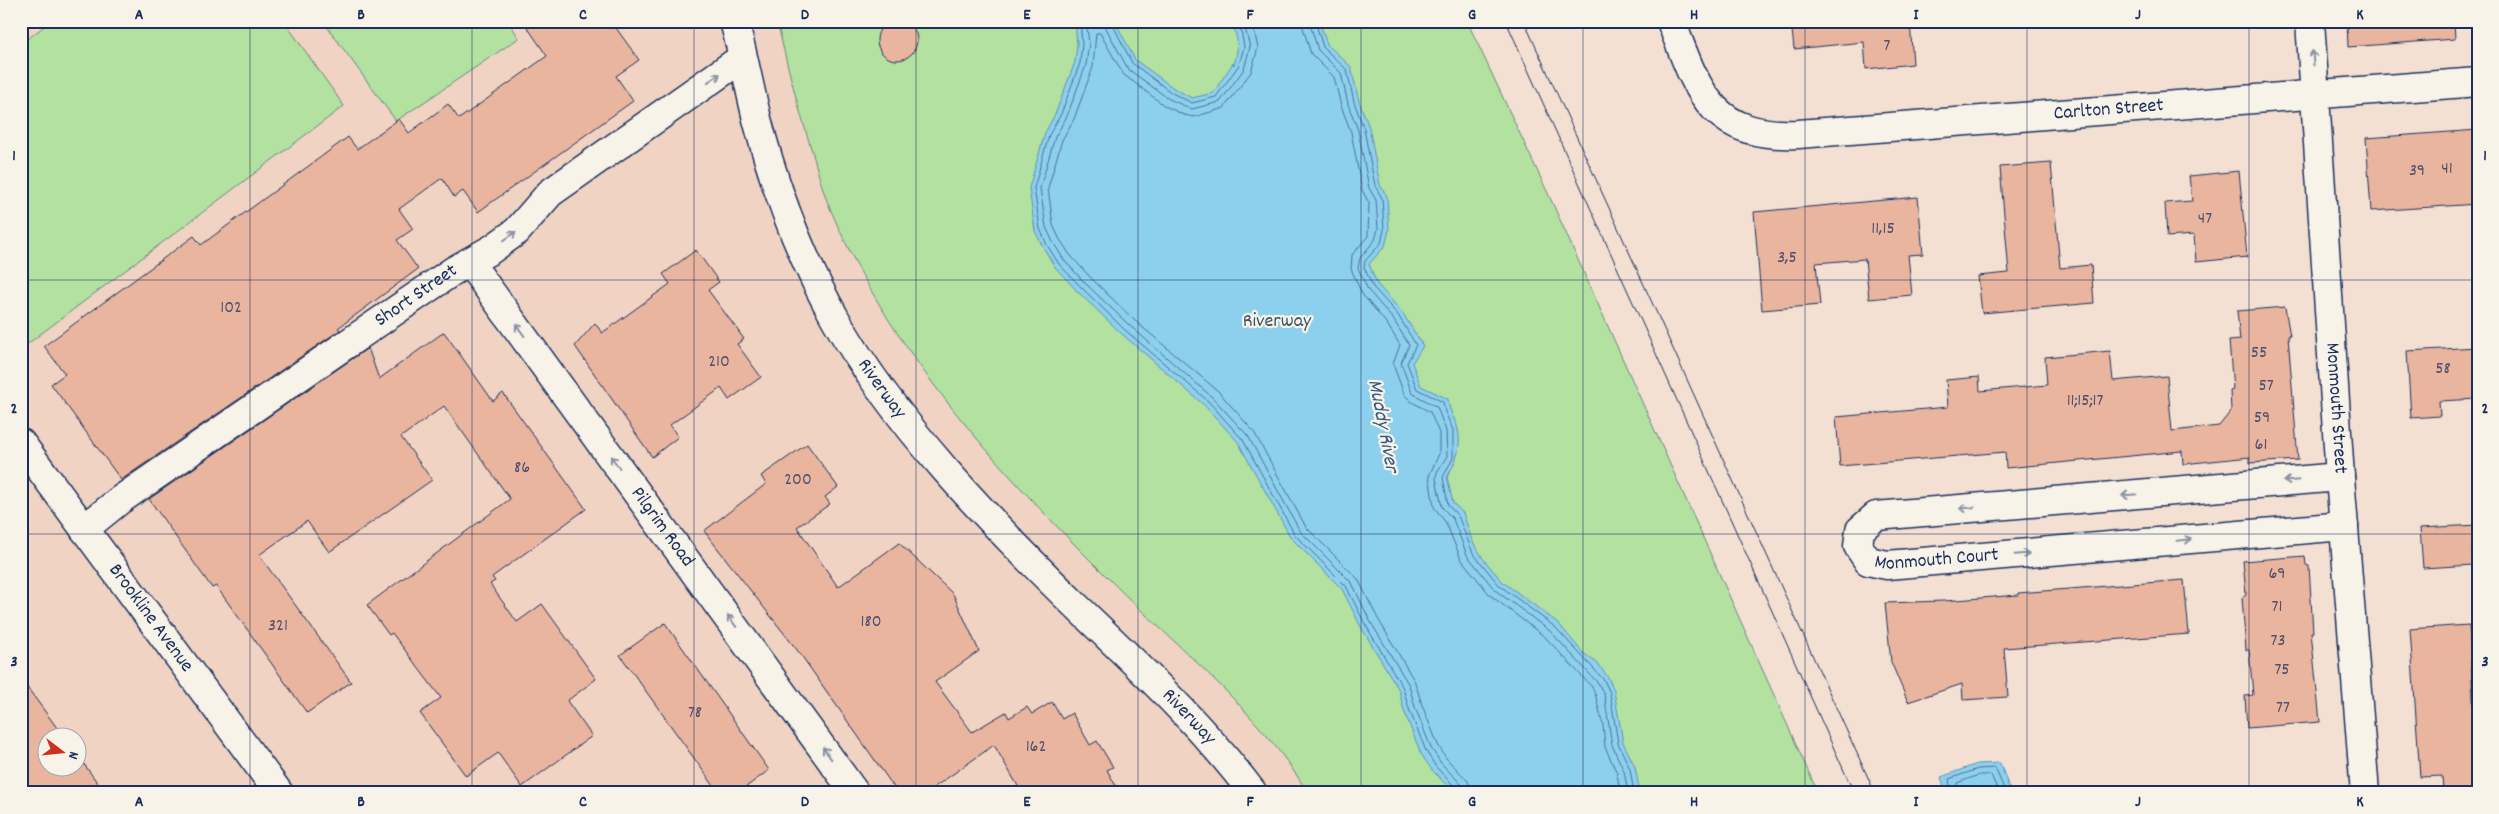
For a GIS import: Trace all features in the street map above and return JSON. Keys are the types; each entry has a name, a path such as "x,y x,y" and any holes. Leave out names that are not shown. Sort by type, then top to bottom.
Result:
{"main road":[{"name":"Riverway","path":"734,21 742,58 773,172 797,241 835,318 867,368 923,441 994,521 1199,727 1253,793"},
{"name":"Carlton Street","path":"1671,21 1698,88 1710,105 1724,118 1740,127 1773,134 1798,134 2478,82"},
{"name":"Monmouth Street","path":"2310,21 2340,478 2365,793"},
{"name":"Short Street","path":"84,529 120,500 469,262 492,249 517,231 550,193 742,58"},
{"name":"Pilgrim Road","path":"469,262 855,793"},
{"name":"Brookline Avenue","path":"21,442 279,793"},
{"name":"Monmouth Court","path":"2340,478 1876,516 1860,530 1858,546 1868,561 1887,566 2344,526"}],"shaded area":[{"path":"21,21 1279,21 1565,793 21,793"}],"green space":[{"path":"51,21 284,21 344,106 26,345 21,339 21,44"},
{"path":"323,21 508,21 519,38 396,121"},
{"name":"Riverway","path":"777,21 1467,21 1552,202 1818,793 1308,793 1266,734 1242,708 1113,583 1029,497 951,406 915,358 882,308 852,256 827,201 797,103"}],"water":[{"name":"Muddy River","path":"1075,21 1115,21 1135,60 1175,89 1192,98 1213,93 1233,63 1234,65 1237,43 1230,21 1319,21 1327,44 1351,67 1359,101 1369,127 1380,185 1387,196 1389,230 1385,246 1369,264 1377,284 1402,312 1423,346 1412,363 1421,386 1448,399 1458,429 1459,442 1457,454 1447,477 1453,503 1463,513 1472,540 1484,560 1503,582 1558,623 1583,653 1597,663 1608,677 1614,691 1623,742 1635,767 1640,793 1454,793 1432,770 1421,754 1404,711 1399,690 1361,627 1342,589 1291,538 1238,442 1204,405 1122,334 1055,267 1035,231 1029,188 1045,133 1056,112 1075,62 1077,44"},
{"path":"2000,763 2011,793 1946,793 1941,777 1977,764"}],"building":[{"path":"901,20 908,23 914,29 917,40 916,48 908,57 901,60 893,60 886,57 878,48 877,36 880,29 889,21"},
{"path":"523,21 611,21 639,60 616,76 633,101 478,212 463,191 454,197 442,178 399,209 413,229 397,240 418,269 338,328 340,330 121,480 51,384 65,374 44,346 194,236 201,245 348,137 357,149 399,119 409,133 448,104 459,119 547,56"},
{"path":"1791,21 1910,21 1913,64 1866,69 1864,42 1794,49"},
{"path":"2347,21 2454,21 2455,39 2348,47"},
{"path":"2478,130 2478,204 2371,211 2366,138"},
{"path":"2051,163 2060,268 2091,265 2094,303 1982,313 1978,276 2009,273 2000,167"},
{"path":"2239,171 2247,257 2196,262 2194,235 2167,237 2165,203 2192,201 2189,176"},
{"path":"1918,197 1923,254 1908,255 1912,295 1869,299 1865,259 1816,263 1820,305 1762,310 1754,212"},
{"path":"696,250 719,282 708,290 744,339 737,344 761,377 729,400 721,388 670,425 678,437 652,457 575,346 595,323 602,333 670,284 663,274"},
{"path":"2285,307 2290,336 2288,336 2298,460 2250,463 2250,457 2183,464 2182,451 2006,468 2005,452 1840,466 1836,417 1948,407 1946,380 1979,377 1980,391 2047,385 2045,357 2110,351 2113,381 2167,376 2172,431 2219,426 2231,411 2230,390 2233,389 2229,341 2240,340 2237,311"},
{"path":"444,332 493,401 503,393 586,509 492,577 495,581 490,584 517,622 542,604 596,679 567,701 592,736 522,787 498,753 466,776 420,713 441,698 392,633 389,635 367,605 510,499 444,406 401,437 432,480 329,552 307,521 259,555 351,682 307,713 216,586 212,588 149,499 368,348 379,379"},
{"path":"2478,347 2478,399 2439,401 2440,416 2411,418 2407,351"},
{"path":"807,444 838,487 825,497 830,504 797,527 838,587 899,543 953,594 979,651 935,682 972,732 1006,712 1009,718 1027,707 1032,714 1052,702 1062,719 1072,713 1090,745 1097,741 1113,767 1107,770 1120,793 1022,793 994,745 926,793 898,793 801,655 704,531 766,484 761,476"},
{"path":"2478,525 2478,547 2472,547 2473,565 2423,568 2420,528"},
{"path":"2305,556 2306,565 2309,566 2313,632 2311,632 2320,722 2247,728 2245,696 2253,695 2249,650 2246,650 2242,598 2246,595 2243,561"},
{"path":"2184,580 2189,634 2004,648 2008,697 1963,700 1962,684 1908,702 1891,662 1885,603 1944,601 2018,595 2018,593"},
{"path":"665,623 769,770 738,793 719,793 620,655"},
{"path":"2469,625 2478,793 2443,793 2442,776 2420,777 2410,629"},
{"path":"21,679 56,726 38,726 38,776 88,776 88,770 105,793 21,793"}],"tram line":[{"path":"1506,21 1854,793"},
{"path":"1524,21 1875,793"}]}
